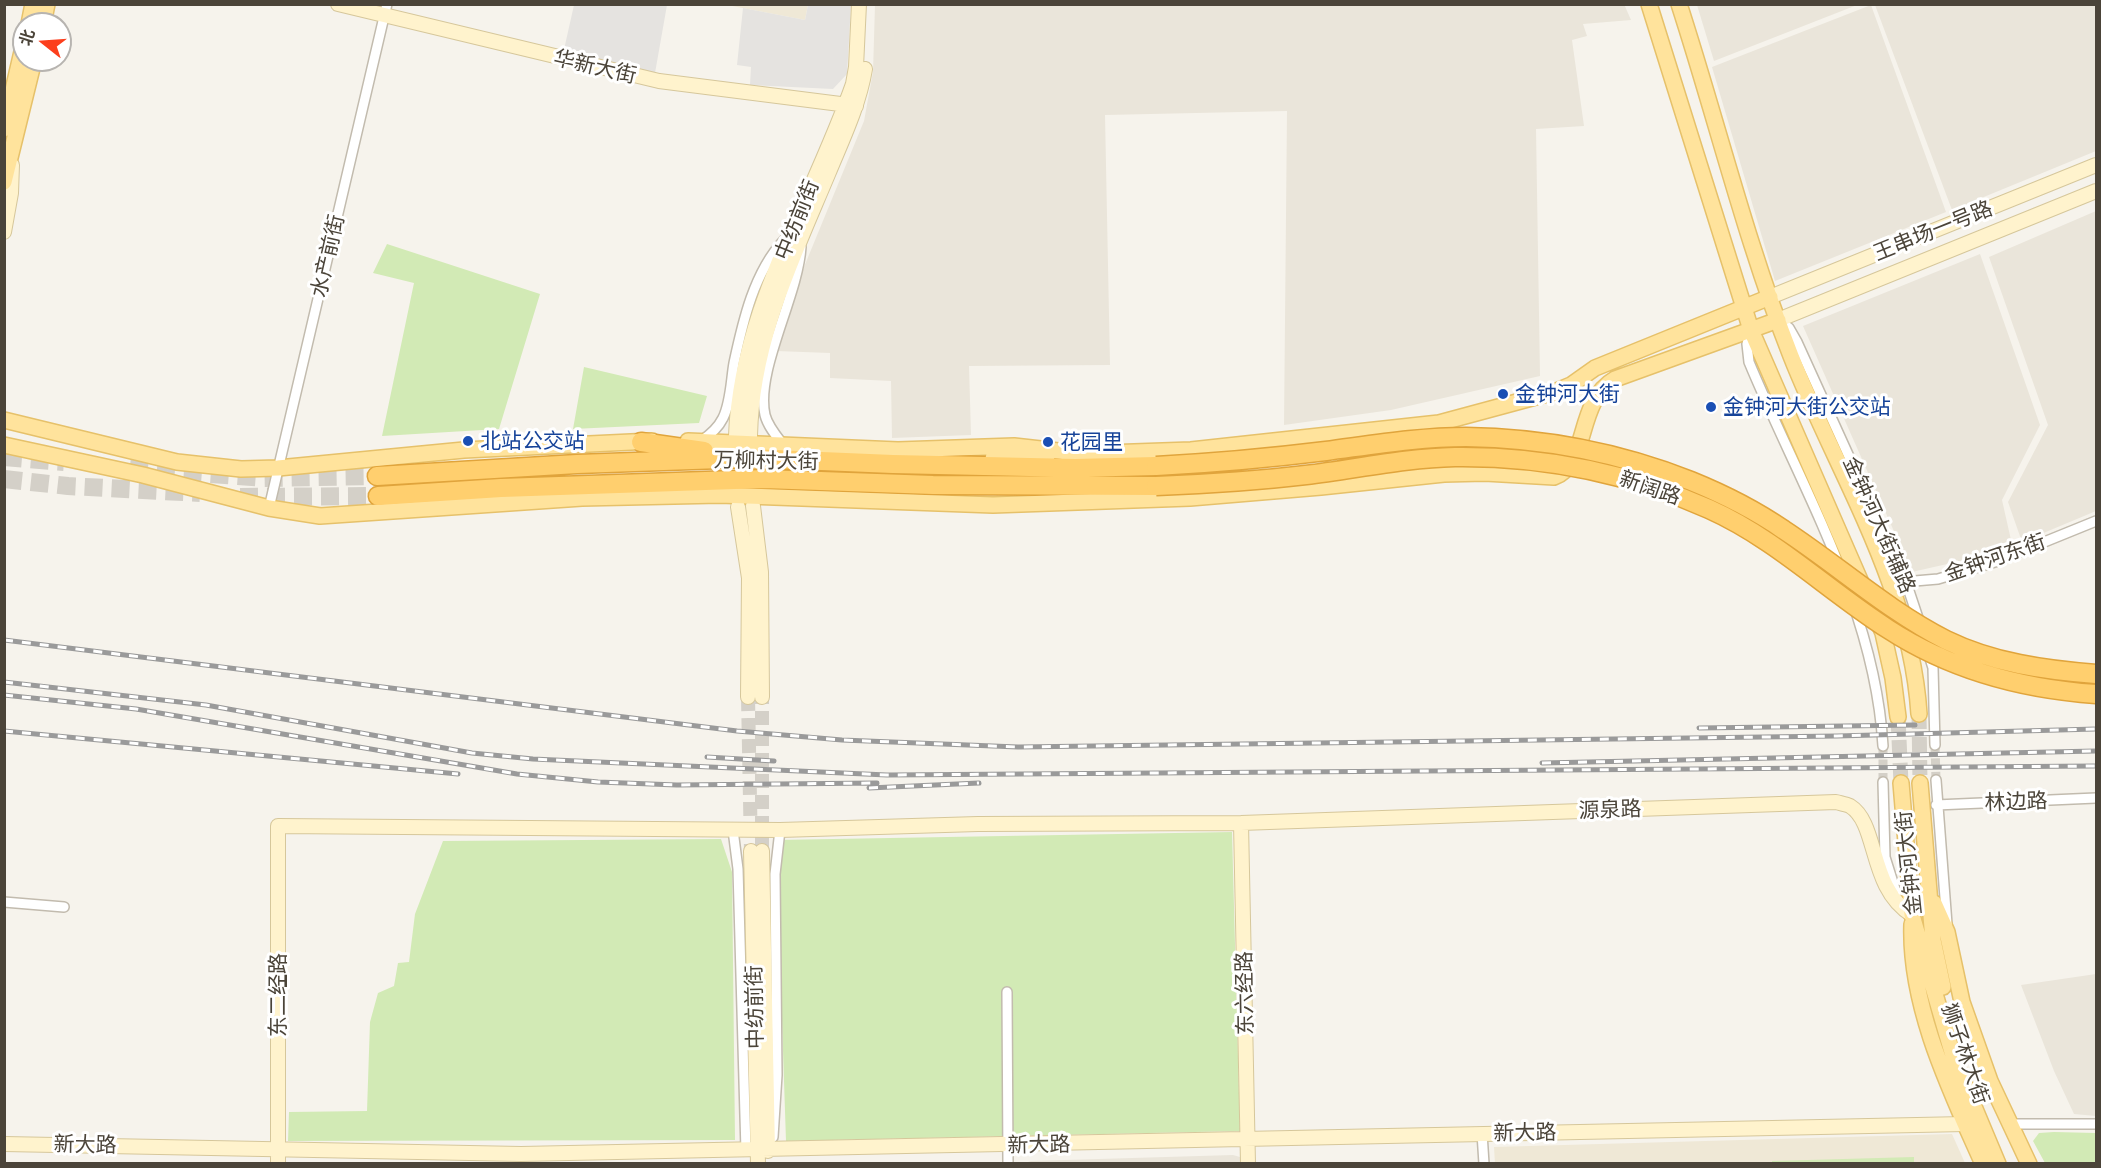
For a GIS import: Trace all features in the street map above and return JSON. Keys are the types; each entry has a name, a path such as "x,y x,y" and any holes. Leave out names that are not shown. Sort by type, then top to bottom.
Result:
{"highway":[{"name":"新阔路","path":"1156,466 1465,437 1530,441 1584,449 1638,462 1692,482 1746,507 1785,530 1879,601 1947,640 1993,659 2097,674"},
{"path":"640,442 750,458"},
{"name":"新阔路","path":"1156,486 1252,480 1454,457 1559,463 1613,475 1710,509 1759,536 1889,630 1941,658 2022,685 2097,694"},
{"name":"万柳村大街","path":"377,476 578,464 750,458 893,464 1095,468 1156,466"},
{"name":"万柳村大街","path":"378,496 501,488 746,479 933,485 1156,486"}],"main road":[{"path":"1648,4 1751,330 1854,561 1883,633 1893,678 1898,717"},
{"path":"1679,4 1770,297 1791,357 1899,583 1919,714"},
{"path":"4,129 17,72"},
{"path":"5,180 31,72"},
{"path":"893,464 951,458 1226,447 1439,423 1554,392 1571,385 1595,368 1770,297"},
{"path":"4,445 269,507 320,516 633,497 757,495 993,505 1190,498 1444,474 1485,472 1554,477 1562,474 1570,466 1591,405 1603,386 1778,320"},
{"path":"1766,367 1773,351 1783,351 1791,357"},
{"path":"4,420 177,462 221,468 278,468 464,450 640,442 699,442 898,450 1014,446 1085,454"},
{"path":"633,497 746,479"},
{"path":"933,485 957,492 1063,501"},
{"name":"金钟河大街","path":"1901,783 1908,890 1912,915 1934,938"},
{"name":"金钟河大街","path":"1920,783 1934,938"},
{"path":"1912,915 1911,948 1915,976 1932,1039 1983,1164"},
{"path":"1934,938 1962,1002 1990,1081 2029,1164"},
{"name":"狮子林大街","path":"1934,938 1954,1059 1998,1164"},
{"name":"狮子林大街","path":"1934,938 1947,1004 1962,1053 2009,1164"}],"street":[{"name":"华新大街","path":"338,4 385,10 659,81 851,105"},
{"name":"中纺前街","path":"743,436 739,396 750,343 851,105 856,67 859,4"},
{"path":"851,105 865,70 868,4"},
{"name":"水产前街","path":"269,507 385,10"},
{"path":"4,232 11,193 12,152"},
{"name":"王串场一号路","path":"1770,297 2097,165"},
{"name":"王串场一号路","path":"1778,320 2097,190"},
{"path":"699,442 713,433 724,417 747,311 773,252 796,237"},
{"path":"785,447 765,416 764,399 779,330 796,279 796,237"},
{"name":"金钟河大街辅路","path":"1778,320 1790,328 1797,342 1933,668 1935,745"},
{"path":"1751,330 1747,344 1749,362 1832,548 1864,636 1881,705 1883,746"},
{"path":"753,506 761,572 762,697"},
{"path":"738,507 749,578 748,697"},
{"name":"金钟河东街","path":"1899,583 1938,579 1995,562 2097,521"},
{"path":"1934,938 1935,780"},
{"path":"1883,783 1885,857 1894,890 1912,915"},
{"name":"林边路","path":"1936,805 2097,798"},
{"name":"源泉路","path":"278,826 780,830 978,824 1241,823 1836,802 1850,806 1860,818 1888,892 1899,907 1912,915"},
{"name":"东六经路","path":"1241,823 1248,1164"},
{"name":"东二经路","path":"278,826 278,1164"},
{"path":"733,830 738,869 757,1154"},
{"path":"757,1154 774,1134 776,1087 775,874 780,830"},
{"path":"757,851 757,1154"},
{"path":"4,902 64,907"},
{"path":"1007,992 1008,1164"},
{"name":"新大路","path":"4,1144 278,1148 521,1159 1482,1133 1965,1124"},
{"path":"2009,1124 2097,1124"},
{"path":"1482,1133 1484,1164"}],"shaded area":[{"path":"1624,4 1631,20 1583,24 1587,36 1572,40 1584,126 1536,129 1540,376 1391,410 1284,425 1287,111 1105,115 1110,365 969,366 971,435 892,438 891,381 830,378 830,353 776,351 804,267 864,121 873,72 875,5"},
{"path":"1697,4 1857,5 1714,61"},
{"path":"574,5 667,5 655,73 563,54"},
{"path":"727,5 808,5 805,20"},
{"path":"808,5 851,5 847,74 833,89 750,85 751,67 737,65 743,8 805,20"},
{"path":"1871,5 1946,212 1775,281 1712,67"},
{"path":"1875,5 2096,5 2096,151 1952,210"},
{"path":"2096,211 2096,511 2022,542 2008,502 2048,425 1989,257"},
{"path":"1980,254 2040,425 2002,500 2013,549 1912,572 1803,326"},
{"path":"2096,974 2096,1116 2074,1114 2054,1071 2021,985"},
{"path":"1952,1134 1965,1163 1495,1164 1494,1147"},
{"path":"1233,1155 1240,1157 1240,1163 1025,1163 1031,1161"}],"green space":[{"path":"387,244 540,294 499,429 382,436 414,283 373,273"},
{"path":"584,367 707,396 699,423 573,429"},
{"path":"1232,832 1240,1131 786,1141 776,840"},
{"path":"721,839 732,872 735,1140 288,1141 289,1112 367,1111 370,1022 378,993 394,986 398,963 409,962 415,914 443,841"},
{"path":"2039,1133 2096,1133 2096,1163 2045,1163 2033,1141"},
{"path":"1914,1157 1914,1164 1772,1163 1772,1161"}],"tunnel":[{"path":"4,457 64,462"},
{"path":"130,468 264,478 377,476"},
{"path":"4,479 68,486 200,493"},
{"path":"240,497 378,496"},
{"path":"748,697 751,851"},
{"path":"762,697 762,851"},
{"path":"1919,714 1920,783"},
{"path":"1898,717 1901,783"},
{"path":"1935,745 1936,780"},
{"path":"1883,746 1883,782"}],"railway":[{"path":"4,640 737,731 842,740 1018,747 1837,736 2096,729"},
{"path":"4,682 206,705 472,753 533,759 887,775 2096,766"},
{"path":"4,695 136,709 517,774 598,782 677,785 877,783"},
{"path":"1699,728 1915,725"},
{"path":"4,731 458,774"},
{"path":"1542,763 2096,751"},
{"path":"707,757 774,761"},
{"path":"869,788 979,783"}],"place":[{"name":"金钟河大街","path":"1503,394"},
{"name":"金钟河大街公交站","path":"1711,407"},
{"name":"北站公交站","path":"468,441"},
{"name":"花园里","path":"1048,442"}]}
